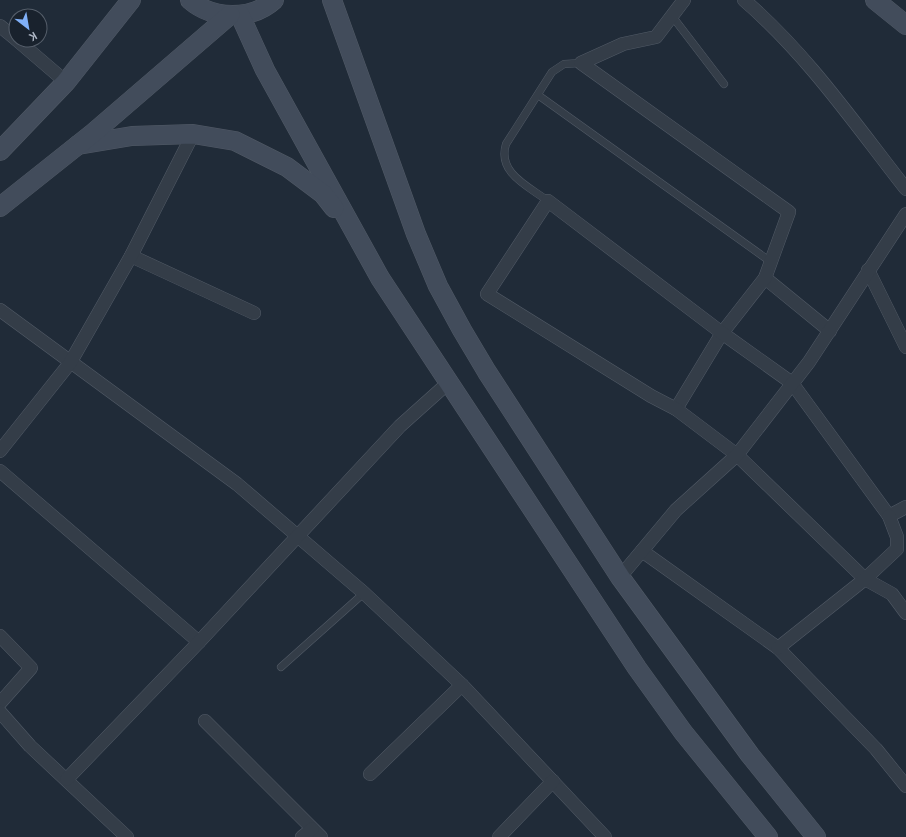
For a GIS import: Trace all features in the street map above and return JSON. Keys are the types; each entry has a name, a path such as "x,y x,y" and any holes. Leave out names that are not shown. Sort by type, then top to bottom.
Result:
{"main road":[{"path":"0,151 66,82 131,0"},
{"path":"190,0 197,6 217,14 235,15 261,9 274,0"},
{"path":"332,0 413,226 438,286 487,372 620,577 750,755 816,837"},
{"path":"875,0 906,25"},
{"path":"0,207 235,15"},
{"path":"235,15 380,278 448,383 642,674 683,732 768,837"},
{"path":"78,144 132,136 193,134 235,141 287,167 323,194 354,231"}],"street":[{"path":"676,409 722,334 766,278 789,212 581,63 622,44 656,37 684,0"},
{"path":"744,0 771,24 796,51 906,189"},
{"path":"0,26 8,33"},
{"path":"26,48 66,82"},
{"path":"0,451 70,363 131,256 193,134"},
{"path":"778,648 865,579 897,549 897,537 889,516 792,383 722,334 548,201 487,294 651,396 676,409 736,455 865,579 892,594 906,613"},
{"path":"620,577 676,510 736,455 830,331 868,270 890,240 906,214"},
{"path":"131,256 254,313"},
{"path":"868,270 906,347"},
{"path":"766,278 830,331"},
{"path":"0,310 70,363 237,484 364,593 462,685 605,837"},
{"path":"67,779 199,642 400,426 448,383"},
{"path":"0,471 199,642"},
{"path":"889,516 906,507"},
{"path":"642,551 778,648 876,749 906,786"},
{"path":"0,636 30,668 0,703"},
{"path":"370,774 462,685"},
{"path":"0,712 30,746 67,779 127,837"},
{"path":"205,721 311,834"},
{"path":"499,837 553,781"}],"lane":[{"path":"672,16 724,84"},
{"path":"548,201 512,174 505,165 503,159 506,144 552,72 557,67 572,62 581,63"},
{"path":"538,95 771,262"},
{"path":"282,667 364,593"}]}
